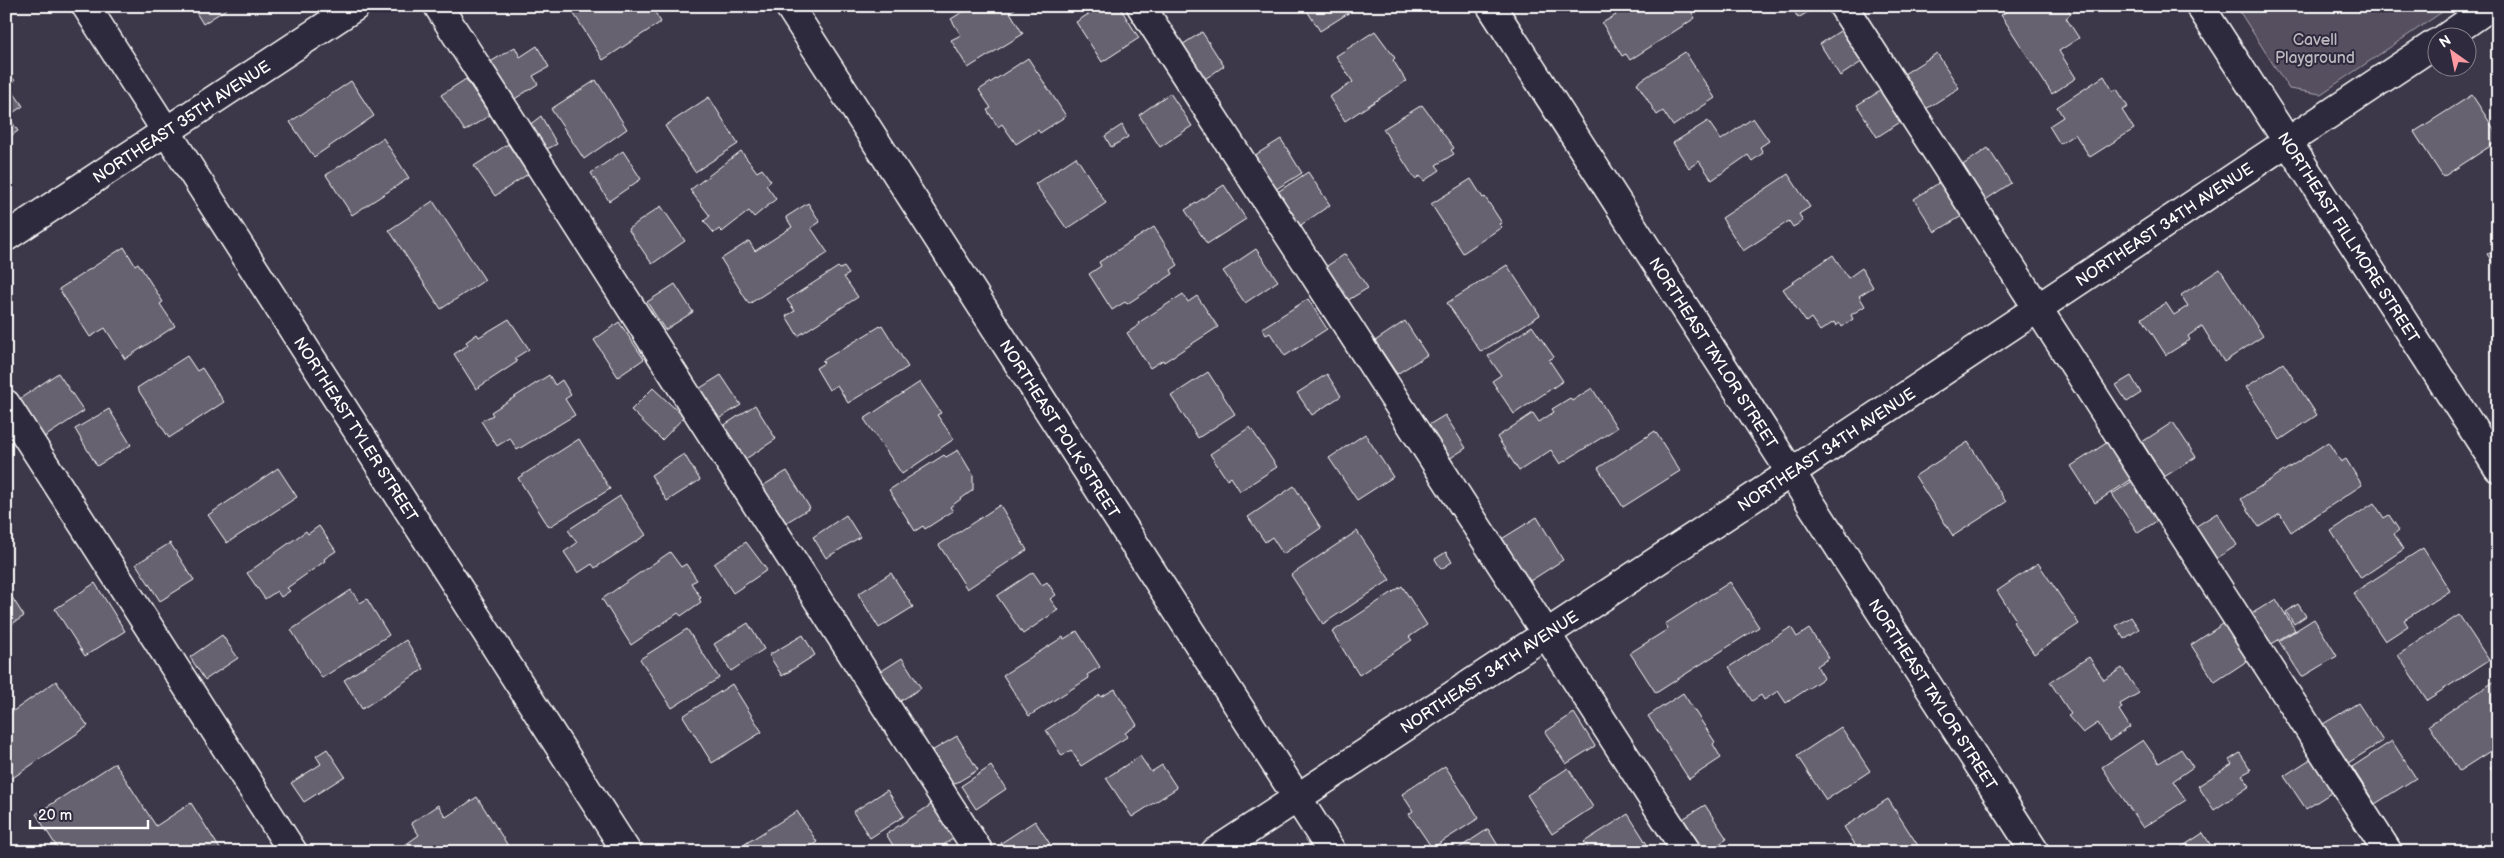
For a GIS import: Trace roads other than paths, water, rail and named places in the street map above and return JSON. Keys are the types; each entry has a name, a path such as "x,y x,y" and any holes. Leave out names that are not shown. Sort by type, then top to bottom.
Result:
{"street":[{"name":"NORTHEAST TYLER STREET","path":"86,6 627,852"},
{"name":"NORTHEAST 35TH AVENUE","path":"6,237 356,6"},
{"path":"438,6 979,852"},
{"name":"NORTHEAST POLK STREET","path":"789,6 1332,852"},
{"path":"1141,6 1548,634 1686,852"},
{"name":"NORTHEAST TAYLOR STREET","path":"1491,6 2034,852"},
{"path":"1843,6 2388,852"},
{"name":"NORTHEAST FILLMORE STREET","path":"2200,6 2498,468"},
{"path":"2459,28 2491,6"},
{"name":"NORTHEAST 34TH AVENUE","path":"1215,852 1548,634 2426,50"},
{"path":"6,404 293,852"}],"park label":[{"name":"Cavell Playground","path":"2315,48"}]}
